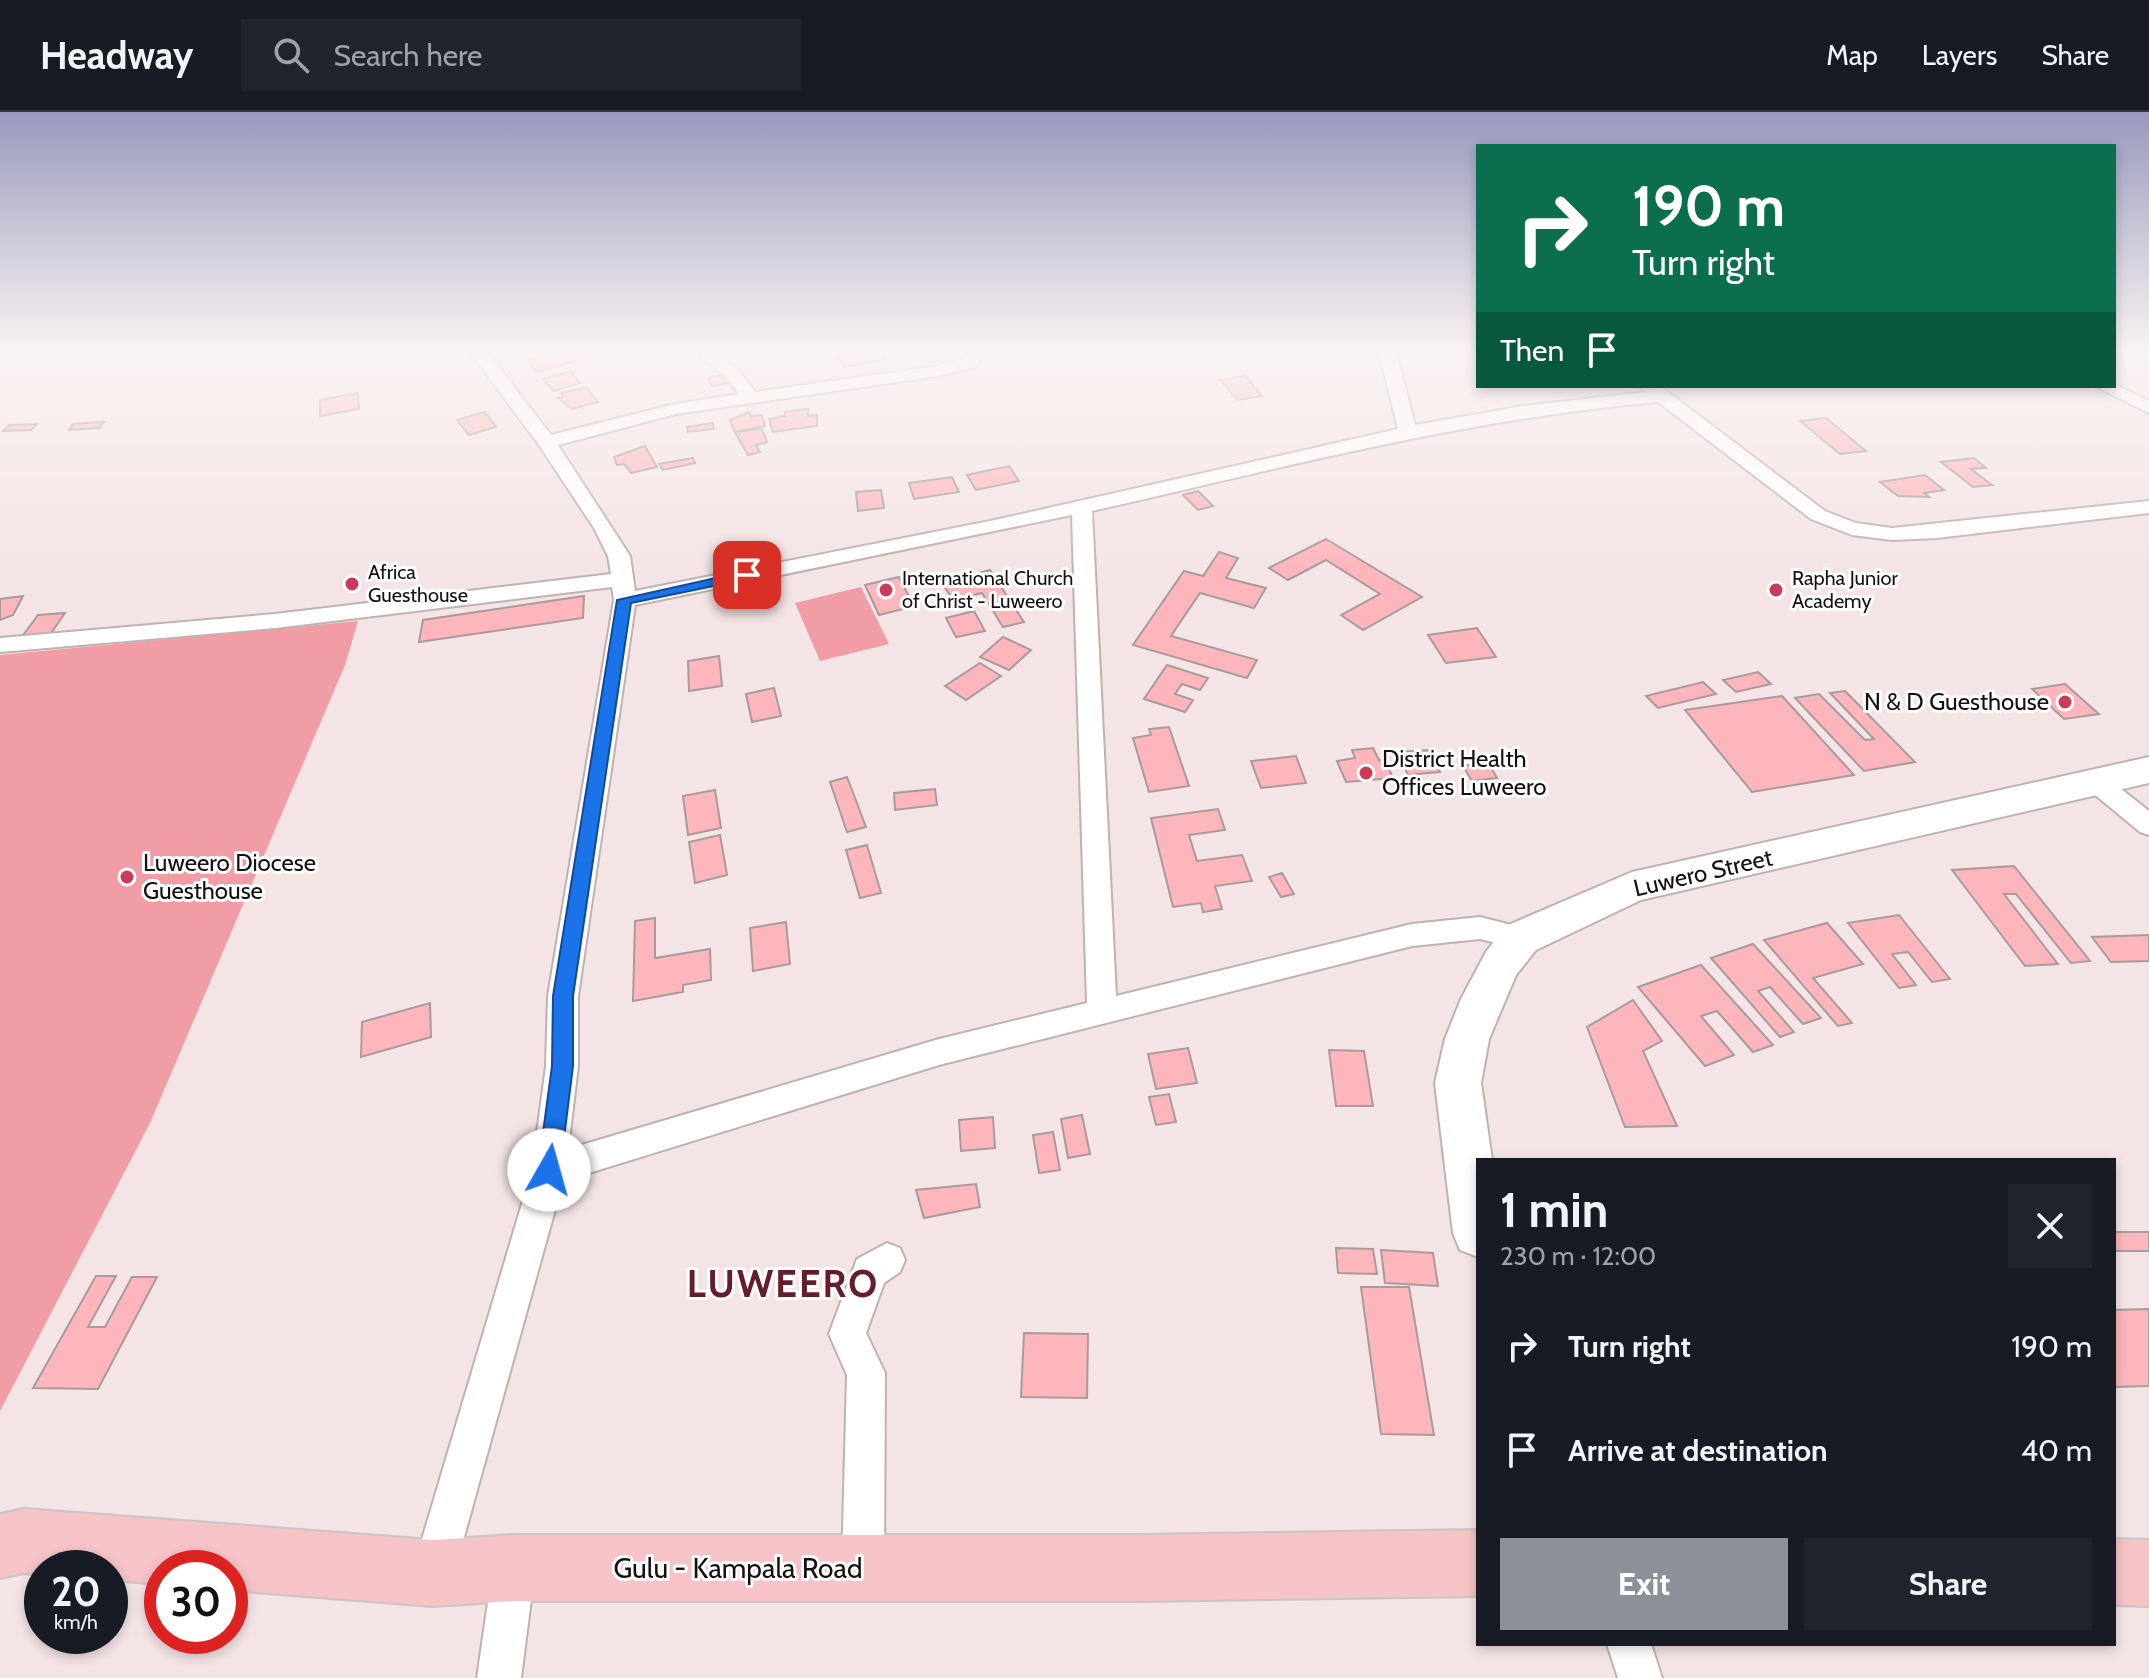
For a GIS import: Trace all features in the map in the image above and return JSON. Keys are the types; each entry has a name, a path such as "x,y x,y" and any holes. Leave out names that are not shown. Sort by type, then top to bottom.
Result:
{"main road":[{"name":"Luwero Street","path":"1476,1218 1458,1083 1467,1039 1483,999 1501,964 1521,938 1632,887 2149,770"},
{"name":"Gulu - Kampala Road","path":"0,1546 24,1541 433,1573 514,1568 1476,1563"},
{"path":"2116,1572 2149,1573"}],"street":[{"path":"433,1573 549,1170 562,1066 563,996 623,589 619,556 534,425"},
{"path":"547,442 606,425"},
{"path":"1406,425 1408,433"},
{"path":"0,645 623,589 1082,508 1450,425"},
{"path":"1699,425 1818,515 1852,529 1892,534 1937,532 2149,507"},
{"path":"1082,508 1102,1012"},
{"path":"2097,783 2149,825"},
{"path":"549,1170 939,1052 1412,935 1480,928 1521,938"},
{"path":"863,1568 866,1373 847,1334 870,1271 887,1260"},
{"path":"499,1678 514,1568"},
{"path":"1630,1646 1640,1678"}],"shaded area":[{"path":"861,587 889,644 820,661 795,603"},
{"name":"Luweero Diocese Guesthouse","path":"358,621 345,665 150,1123 0,1411 0,655"}],"building":[{"path":"9,425 36,425 31,430 3,431"},
{"path":"72,425 101,425 99,428 69,430"},
{"path":"461,425 496,427 469,435"},
{"path":"713,425 714,429 688,432 687,427"},
{"path":"732,425 765,426 735,432"},
{"path":"771,425 817,425 817,426 773,432"},
{"path":"1805,425 1835,425 1866,451 1840,454"},
{"path":"762,429 767,442 756,445 760,452 748,455 735,432"},
{"path":"645,446 657,467 631,473 624,464 617,465 614,457"},
{"path":"693,458 695,463 663,470 659,464"},
{"path":"1974,458 1986,468 1971,469 1992,485 1973,487 1941,462"},
{"path":"1009,466 1019,481 976,490 967,475"},
{"path":"1925,475 1944,490 1924,493 1929,497 1898,496 1880,482"},
{"path":"952,477 959,492 914,499 909,483"},
{"path":"881,490 884,508 858,511 856,492"},
{"path":"1198,491 1213,506 1198,510 1183,495"},
{"path":"1326,539 1422,597 1363,630 1341,615 1380,594 1326,560 1288,580 1269,568"},
{"path":"1219,552 1238,558 1226,578 1266,588 1254,608 1200,593 1171,636 1257,660 1247,678 1133,645 1184,571 1203,576"},
{"path":"990,570 1024,622 1003,627 982,593 953,600 942,583"},
{"path":"899,577 914,606 879,615 865,585"},
{"path":"23,596 13,615 0,620 0,599"},
{"path":"584,596 583,618 419,642 423,620"},
{"path":"974,611 985,631 956,637 946,618"},
{"path":"65,613 49,636 21,638 38,615"},
{"path":"1477,628 1496,657 1446,663 1428,635"},
{"path":"1003,637 1031,650 1009,670 980,657"},
{"path":"719,656 722,686 689,691 688,661"},
{"path":"980,663 1001,676 966,700 945,686"},
{"path":"1167,665 1208,678 1200,690 1182,684 1175,694 1193,700 1185,712 1144,699"},
{"path":"1758,672 1771,684 1736,692 1723,680"},
{"path":"1703,682 1716,694 1658,708 1646,696"},
{"path":"2065,684 2099,714 2064,719 2032,689"},
{"path":"774,688 781,716 752,722 746,694"},
{"path":"1845,691 1915,762 1864,771 1795,698 1819,694 1865,740 1874,739 1830,693"},
{"path":"1782,696 1854,775 1752,792 1685,710"},
{"path":"1169,727 1189,786 1149,792 1133,738 1151,735 1149,729"},
{"path":"1373,748 1379,760 1385,760 1393,778 1346,782 1337,761 1355,758 1352,750"},
{"path":"1430,750 1440,772 1408,775 1398,752"},
{"path":"1296,756 1306,783 1261,788 1251,761"},
{"path":"1488,762 1497,778 1472,781 1463,766"},
{"path":"847,777 866,827 847,832 830,782"},
{"path":"935,789 937,805 895,810 894,793"},
{"path":"715,790 721,828 688,835 683,796"},
{"path":"1218,809 1225,830 1189,835 1197,861 1242,855 1252,881 1215,886 1222,909 1203,912 1201,903 1173,907 1151,818"},
{"path":"720,835 727,875 695,883 689,842"},
{"path":"867,845 881,893 860,898 846,850"},
{"path":"2014,866 2090,961 2071,963 2016,894 2004,894 2058,964 2025,966 1952,870"},
{"path":"1282,873 1294,894 1281,897 1269,877"},
{"path":"1899,915 1950,979 1932,982 1908,952 1892,954 1916,985 1899,988 1848,923"},
{"path":"655,918 655,958 710,949 711,980 683,985 683,992 633,1001 635,921"},
{"path":"786,922 790,964 753,971 750,928"},
{"path":"1827,923 1863,964 1813,978 1852,1023 1838,1026 1764,940"},
{"path":"2149,935 2149,961 2111,962 2092,937"},
{"path":"1753,944 1821,1018 1803,1024 1770,987 1758,991 1794,1032 1780,1037 1711,958"},
{"path":"1701,965 1773,1045 1753,1052 1717,1011 1701,1016 1734,1055 1705,1066 1638,987"},
{"path":"1633,1000 1662,1041 1643,1051 1677,1126 1625,1127 1587,1027"},
{"path":"430,1003 431,1037 361,1057 362,1022"},
{"path":"1188,1048 1197,1083 1156,1089 1148,1054"},
{"path":"1329,1050 1364,1051 1373,1106 1336,1106"},
{"path":"1169,1094 1176,1122 1156,1125 1149,1097"},
{"path":"1082,1115 1090,1154 1068,1158 1061,1119"},
{"path":"993,1117 995,1148 961,1151 959,1120"},
{"path":"1053,1132 1060,1170 1039,1173 1033,1135"},
{"path":"976,1184 980,1207 924,1218 916,1190"},
{"path":"2116,1232 2149,1232 2149,1251 2116,1251"},
{"path":"1336,1248 1373,1249 1377,1274 1338,1273"},
{"path":"1381,1250 1433,1253 1438,1286 1385,1283"},
{"path":"96,1276 116,1276 88,1327 105,1327 132,1277 157,1277 98,1389 33,1388"},
{"path":"1361,1287 1409,1287 1434,1435 1381,1434"},
{"path":"2149,1309 2149,1386 2116,1387 2116,1310"},
{"path":"1024,1333 1088,1334 1087,1398 1021,1397"}],"place":[{"name":"Africa Guesthouse","path":"352,584"},
{"name":"International Church of Christ - Luweero","path":"886,590"},
{"name":"Rapha Junior Academy","path":"1776,590"},
{"name":"N & D Guesthouse","path":"2065,702"},
{"name":"District Health Offices Luweero","path":"1366,773"},
{"name":"Luweero Diocese Guesthouse","path":"127,877"}],"district":[{"name":"LUWEERO","path":"783,1284"}],"route":[{"path":"549,1170 562,1066 563,996 625,600 747,575"}]}
